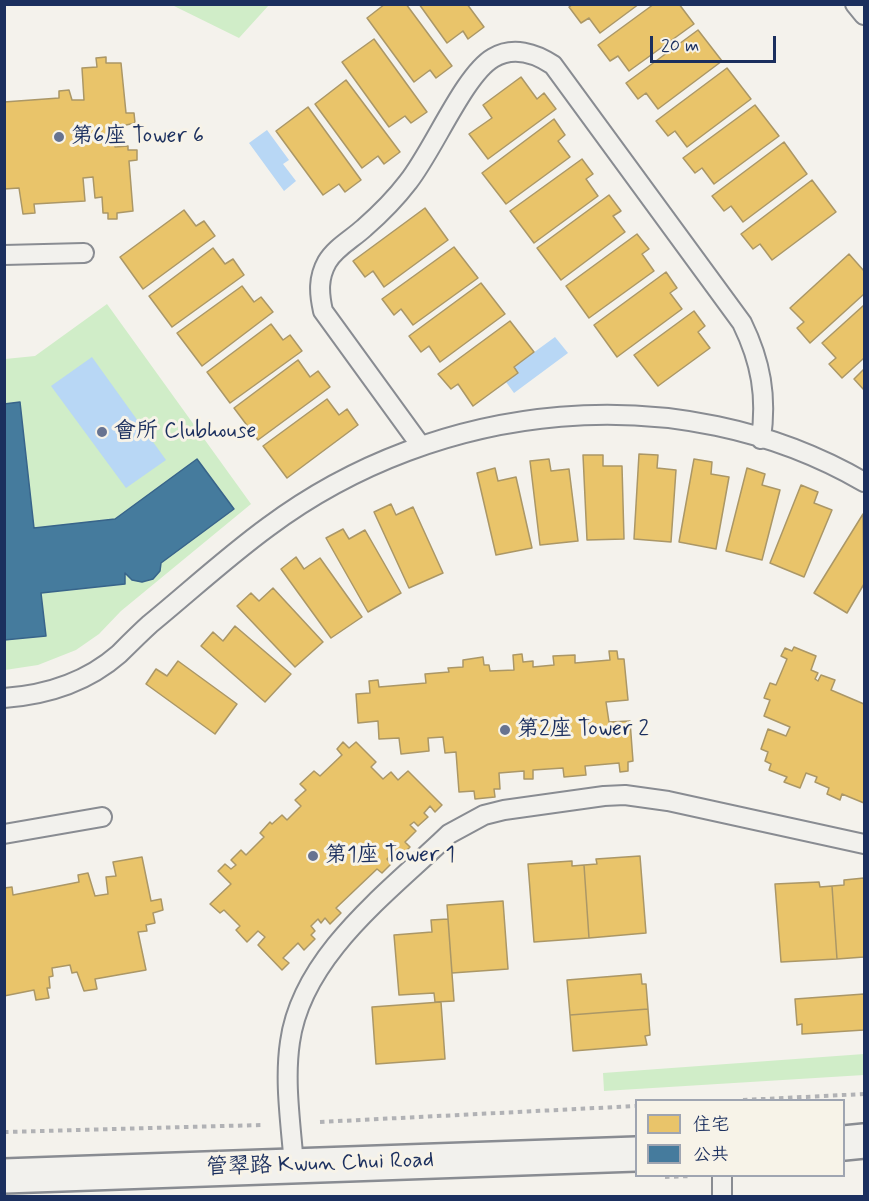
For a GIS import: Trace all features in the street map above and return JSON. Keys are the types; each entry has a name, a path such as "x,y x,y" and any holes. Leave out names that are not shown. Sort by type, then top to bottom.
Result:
{"street":[{"path":"845,1143 864,1141"},
{"name":"管翠路 Kwun Chui Road","path":"4,1176 635,1154"}],"lane":[{"path":"855,4 864,15"},
{"path":"421,446 323,310 319,294 321,277 328,261 339,248 386,208 408,183 474,74 496,56 509,52 539,56 553,65 742,323 760,367 765,391 761,439"},
{"path":"4,255 84,253"},
{"path":"4,698 45,692 90,675 117,656 140,632 268,526 325,489 385,459 449,436 515,421 582,414 650,416 717,426 761,439 803,453 864,482"},
{"path":"294,1166 288,1068 290,1041 305,990 334,946 449,834 465,823 504,810 625,795 668,801 864,844"},
{"path":"4,834 102,817"},
{"path":"722,1177 722,1197"}],"path":[{"path":"794,1099 864,1094"}],"green space":[{"path":"172,5 269,5 239,38"},
{"name":"會所 Clubhouse","path":"107,304 251,504 121,611 99,634 76,650 38,665 5,670 5,359 35,356"},
{"path":"864,1054 864,1075 604,1091 603,1073"}],"water":[{"path":"267,130 289,160 283,164 296,181 284,191 249,143"},
{"path":"555,337 568,353 514,393 506,382 518,373 514,367"},
{"path":"92,357 166,460 126,488 51,386"}],"building: 住宅":[{"path":"385,4 406,4 452,66 436,78 430,70 414,82 367,18"},
{"path":"419,4 467,4 484,27 468,39 463,31 447,43"},
{"path":"573,4 639,4 600,33 589,18 581,23 569,7"},
{"path":"654,4 679,4 694,24 629,71 618,56 610,61 598,45"},
{"path":"698,30 722,61 658,109 646,93 638,99 626,83"},
{"path":"374,39 427,112 411,123 405,116 389,127 342,62"},
{"name":"第6座 Tower 6","path":"106,57 106,63 121,63 126,113 134,113 135,123 113,128 115,147 128,146 128,150 137,150 137,160 129,161 133,211 117,213 117,219 108,219 108,213 103,213 102,197 95,198 93,177 83,178 85,201 34,204 35,213 23,214 19,188 4,189 4,102 59,98 59,91 69,90 72,100 84,100 82,68 97,67 96,58"},
{"path":"727,68 751,99 687,147 675,131 668,136 656,121"},
{"path":"521,77 537,99 544,93 556,109 488,159 469,134 492,118 483,105"},
{"path":"346,80 400,152 384,164 378,156 362,168 315,104"},
{"path":"755,105 779,136 714,184 702,168 695,173 683,158"},
{"path":"308,107 361,180 345,192 339,184 323,195 276,131"},
{"path":"554,119 565,135 558,141 570,157 506,204 482,173"},
{"path":"784,142 807,174 743,222 731,206 724,211 712,196"},
{"path":"582,159 593,174 586,179 598,196 534,243 510,211"},
{"path":"812,180 836,212 772,260 760,244 753,249 741,234"},
{"path":"609,195 621,211 613,216 625,232 561,280 537,248"},
{"path":"425,208 448,240 384,287 373,271 365,277 353,261"},
{"path":"184,210 196,226 204,221 215,236 143,289 120,257"},
{"path":"637,234 649,249 642,254 654,271 589,318 566,286"},
{"path":"454,247 478,278 413,325 401,309 394,315 382,299"},
{"path":"213,248 225,264 233,259 244,275 172,327 149,296"},
{"path":"849,254 864,271 864,294 810,343 797,328 804,322 790,308"},
{"path":"666,272 677,288 670,293 682,309 617,357 594,325"},
{"path":"481,283 505,314 440,362 429,346 421,352 409,336"},
{"path":"242,286 254,302 261,297 273,312 202,366 177,333"},
{"path":"864,305 864,358 842,378 829,364 836,358 822,343"},
{"path":"694,311 705,326 698,332 710,348 658,386 634,355"},
{"path":"510,321 534,352 514,367 518,373 473,406 458,384 451,389 438,374"},
{"path":"271,324 283,340 290,335 302,351 230,403 207,372"},
{"path":"298,360 310,377 318,371 330,387 258,440 234,408"},
{"path":"864,369 864,390 854,379"},
{"path":"327,399 339,415 347,409 358,425 287,478 263,446"},
{"path":"639,454 658,455 657,468 676,470 671,542 634,539"},
{"path":"583,455 603,455 603,466 622,466 624,539 587,540"},
{"path":"549,459 551,471 569,469 578,541 540,545 530,461"},
{"path":"694,459 712,462 711,474 729,477 716,549 679,542"},
{"path":"495,468 498,481 516,477 532,548 496,555 477,473"},
{"path":"747,468 765,474 762,485 780,490 762,560 726,551"},
{"path":"801,485 818,492 814,503 832,510 804,577 770,563"},
{"path":"391,504 396,515 413,507 443,573 409,588 374,512"},
{"path":"863,514 864,584 847,613 814,593"},
{"path":"343,529 349,539 365,530 401,593 368,612 326,538"},
{"path":"296,557 304,569 320,558 362,617 331,638 281,569"},
{"path":"273,588 323,642 295,667 237,606 251,593 259,601"},
{"path":"235,626 291,674 265,702 201,646 213,632 223,641"},
{"path":"794,647 816,656 811,670 818,673 815,679 818,681 821,675 835,680 831,690 864,704 864,803 842,794 840,800 827,794 829,788 815,782 817,777 806,773 800,788 784,782 787,777 769,770 771,764 765,761 768,752 761,749 768,729 786,736 790,727 764,716 770,700 764,698 770,683 776,685 787,659 781,656 785,648 792,651"},
{"name":"第2座 Tower 2","path":"609,651 617,651 618,659 624,659 628,700 606,702 609,722 630,721 633,761 628,762 628,771 620,772 619,763 585,766 586,775 564,777 563,768 533,770 533,779 524,779 524,771 499,773 500,789 494,789 495,797 475,799 474,791 459,792 456,752 445,753 443,737 428,738 429,751 401,754 399,738 379,739 378,721 358,723 356,694 370,693 369,681 378,680 379,687 426,683 425,674 449,672 448,668 463,667 463,660 483,657 484,665 489,665 490,671 514,670 513,655 522,654 523,662 533,661 533,667 554,665 553,656 575,655 575,663 610,660"},
{"path":"178,661 237,704 215,734 146,684 156,669 167,676"},
{"name":"第1座 Tower 1","path":"343,742 349,748 356,742 376,762 371,767 383,779 391,772 398,780 408,771 442,805 435,812 430,806 424,813 428,817 418,826 414,822 410,825 416,831 405,842 410,847 400,857 394,852 387,859 391,864 382,873 377,869 336,908 341,913 330,924 325,918 321,923 318,919 311,926 315,931 311,935 315,939 304,950 298,943 283,958 289,963 282,970 258,945 265,937 258,931 247,942 236,930 240,926 224,910 220,913 210,904 231,884 218,871 225,864 231,869 236,865 231,860 241,850 246,855 264,837 260,833 270,822 272,824 282,815 287,820 301,806 295,800 306,790 300,784 314,771 320,776 342,755 337,749"},
{"path":"640,856 646,933 589,938 584,865 597,864 596,859"},
{"path":"142,857 151,901 161,899 163,910 153,913 155,923 146,925 147,931 138,932 146,970 95,979 97,989 84,991 77,972 72,973 70,965 52,968 53,976 49,977 50,988 47,988 49,998 36,1000 34,990 4,996 4,888 12,887 13,895 79,882 78,875 88,873 95,896 108,894 106,877 116,876 113,862"},
{"path":"572,861 572,866 584,865 589,938 534,942 528,864"},
{"path":"864,878 864,957 837,959 832,886 844,885 844,880"},
{"path":"819,882 820,887 832,886 837,959 781,962 775,884"},
{"path":"503,901 508,969 452,973 447,905"},
{"path":"448,919 454,1001 435,1002 434,993 399,995 394,935 432,932 431,920"},
{"path":"641,974 642,984 646,984 648,1009 570,1015 567,980"},
{"path":"864,994 864,1030 802,1034 802,1024 797,1025 795,999"},
{"path":"441,1002 445,1059 376,1064 372,1007"},
{"path":"648,1009 650,1035 645,1036 647,1045 573,1051 570,1015"}],"building: 公共":[{"name":"會所 Clubhouse","path":"20,402 34,528 115,519 197,459 234,509 161,563 160,571 153,579 142,582 132,580 125,573 125,584 41,593 46,636 4,640 4,404"}],"place":[{"name":"第6座 Tower 6","path":"59,137"},
{"name":"會所 Clubhouse","path":"102,432"},
{"name":"第2座 Tower 2","path":"505,730"},
{"name":"第1座 Tower 1","path":"313,856"}]}
